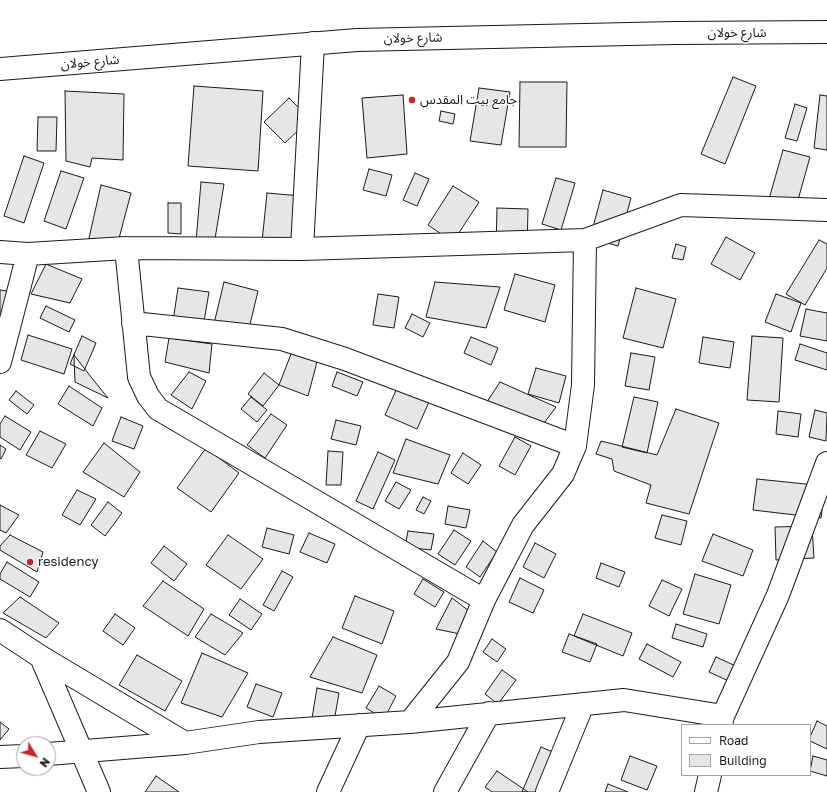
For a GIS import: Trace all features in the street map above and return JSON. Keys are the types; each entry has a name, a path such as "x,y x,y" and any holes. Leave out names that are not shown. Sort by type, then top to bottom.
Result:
{"street":[{"name":"شارع خولان","path":"0,69 373,39 667,33 827,32"},
{"path":"302,248 313,43"},
{"path":"0,252 28,254 126,248 302,248 585,240 681,205 827,210"},
{"path":"410,722 458,662 484,600 523,525 563,474 575,446 583,385 585,240"},
{"path":"126,248 139,377 148,396 158,409 484,600"},
{"path":"0,362 28,254"},
{"path":"133,323 282,339 352,362 575,446"},
{"path":"56,754 185,743 259,732 410,722 624,700 722,720 778,595 827,463"},
{"path":"0,630 41,657 185,743"},
{"path":"41,657 99,792"},
{"path":"547,792 583,704"},
{"path":"445,792 489,713"},
{"path":"328,792 359,725"},
{"path":"0,757 16,756"},
{"path":"706,792 710,776"}],"building":[{"path":"733,77 756,86 725,164 701,154"},
{"path":"520,82 567,82 566,147 519,147"},
{"path":"194,86 263,91 258,171 188,166"},
{"path":"479,88 510,92 501,145 470,141"},
{"path":"65,91 124,94 123,160 92,158 90,167 66,161"},
{"path":"403,95 407,154 367,158 362,98"},
{"path":"820,95 827,96 827,150 814,148"},
{"path":"289,98 310,119 285,143 264,122"},
{"path":"795,104 807,108 797,141 785,138"},
{"path":"441,111 455,114 453,124 439,121"},
{"path":"38,117 57,117 56,151 37,151"},
{"path":"783,150 810,157 796,207 769,199"},
{"path":"24,156 44,163 24,223 4,216"},
{"path":"369,169 392,175 386,196 363,190"},
{"path":"61,171 84,178 66,229 44,221"},
{"path":"415,173 429,179 417,206 403,200"},
{"path":"556,178 575,183 561,230 542,224"},
{"path":"201,182 224,184 215,239 196,242"},
{"path":"101,185 131,193 117,246 87,247"},
{"path":"453,186 479,202 453,242 428,225"},
{"path":"603,190 631,198 618,246 590,238"},
{"path":"267,193 312,197 307,246 262,242"},
{"path":"168,203 181,203 181,234 168,233"},
{"path":"497,208 528,209 527,251 496,250"},
{"path":"726,237 755,253 740,280 711,264"},
{"path":"819,240 827,244 827,268 805,305 786,294"},
{"path":"676,244 686,247 683,260 672,258"},
{"path":"46,264 82,279 70,303 31,294"},
{"path":"515,274 555,285 545,322 504,310"},
{"path":"224,282 258,291 246,341 212,332"},
{"path":"435,282 500,287 486,328 426,317"},
{"path":"178,288 209,292 202,333 172,328"},
{"path":"636,288 676,299 663,348 623,338"},
{"path":"0,290 20,293 15,318 0,315"},
{"path":"378,294 399,297 394,328 373,325"},
{"path":"776,294 801,303 791,332 765,322"},
{"path":"46,306 75,320 69,332 40,318"},
{"path":"806,309 827,313 827,341 800,336"},
{"path":"412,314 430,323 423,337 405,328"},
{"path":"28,335 72,349 64,374 21,360"},
{"path":"82,336 96,343 84,371 70,364"},
{"path":"752,336 783,338 779,402 747,400"},
{"path":"471,337 498,348 491,365 464,353"},
{"path":"703,337 734,342 730,368 699,363"},
{"path":"169,338 212,344 209,373 165,362"},
{"path":"800,344 827,353 827,370 795,360"},
{"path":"293,349 317,362 308,396 279,385"},
{"path":"631,353 655,357 649,390 625,386"},
{"path":"74,355 91,377 108,398 75,382"},
{"path":"536,368 566,376 559,403 528,394"},
{"path":"189,372 206,381 192,409 171,395"},
{"path":"337,372 363,382 357,396 332,386"},
{"path":"264,373 279,385 263,406 248,394"},
{"path":"500,382 556,407 538,431 483,408"},
{"path":"69,386 102,408 93,426 58,404"},
{"path":"397,388 429,402 417,429 385,415"},
{"path":"16,391 34,405 27,414 9,400"},
{"path":"251,397 267,410 257,422 241,409"},
{"path":"634,397 658,402 647,453 622,447"},
{"path":"676,409 719,423 689,514 646,503 651,485 614,471 612,459 596,454 601,441 657,455"},
{"path":"815,410 827,413 826,441 809,437"},
{"path":"778,411 801,414 798,437 776,434"},
{"path":"271,414 287,425 265,458 247,445"},
{"path":"5,416 31,432 20,450 0,437 0,424"},
{"path":"121,417 143,426 134,449 112,441"},
{"path":"336,420 361,426 356,445 331,439"},
{"path":"40,431 66,444 52,468 26,455"},
{"path":"515,437 531,446 515,475 499,466"},
{"path":"406,439 450,455 438,484 393,473"},
{"path":"104,443 140,472 124,497 83,472"},
{"path":"0,445 6,449 1,459 0,458"},
{"path":"206,448 239,473 211,512 177,488"},
{"path":"328,451 343,452 341,485 326,485"},
{"path":"378,452 395,460 373,509 356,501"},
{"path":"463,453 481,465 468,484 451,473"},
{"path":"757,479 825,486 821,518 753,510"},
{"path":"396,482 411,490 399,509 385,501"},
{"path":"77,490 96,499 80,525 62,515"},
{"path":"423,497 431,501 424,514 416,510"},
{"path":"108,502 122,513 105,536 91,525"},
{"path":"0,505 19,515 6,533 0,530"},
{"path":"448,506 470,510 466,528 445,524"},
{"path":"662,515 687,521 681,545 655,538"},
{"path":"812,526 814,558 776,560 775,527"},
{"path":"267,528 294,535 289,554 262,547"},
{"path":"454,530 471,541 455,565 438,554"},
{"path":"408,531 434,534 431,550 405,547"},
{"path":"309,533 335,544 327,563 300,552"},
{"path":"713,534 753,550 743,576 702,561"},
{"name":"residency","path":"10,535 43,552 37,572 0,550 0,546"},
{"path":"228,535 263,559 241,589 206,565"},
{"path":"483,541 497,552 480,577 466,567"},
{"path":"535,543 556,554 544,578 523,567"},
{"path":"164,546 187,564 174,581 151,563"},
{"path":"7,562 39,582 30,597 0,579 0,574"},
{"path":"601,563 625,572 619,587 596,578"},
{"path":"282,571 293,577 274,611 263,605"},
{"path":"695,574 731,585 719,624 683,614"},
{"path":"520,578 544,590 533,613 509,602"},
{"path":"423,579 444,592 435,607 414,594"},
{"path":"662,580 682,589 669,616 649,606"},
{"path":"163,581 204,609 188,636 143,606"},
{"path":"355,596 394,611 382,644 342,628"},
{"path":"20,597 59,623 46,638 3,613"},
{"path":"452,598 469,611 460,634 436,629"},
{"path":"240,599 262,614 251,630 229,615"},
{"path":"115,614 135,628 123,645 103,631"},
{"path":"211,614 243,633 225,655 195,637"},
{"path":"583,614 632,633 623,656 574,636"},
{"path":"676,624 707,634 703,647 672,638"},
{"path":"569,634 597,644 590,662 562,652"},
{"path":"333,637 377,655 362,693 310,677"},
{"path":"492,639 506,649 497,662 483,652"},
{"path":"647,644 681,662 673,677 639,659"},
{"path":"202,653 248,673 222,717 181,703"},
{"path":"137,655 182,681 165,711 119,685"},
{"path":"716,657 751,673 744,688 709,672"},
{"path":"502,670 516,680 498,704 485,694"},
{"path":"256,684 282,693 273,717 247,707"},
{"path":"379,686 396,696 384,719 366,708"},
{"path":"317,688 339,693 334,722 312,718"},
{"path":"817,721 827,726 827,749 811,741 811,735"},
{"path":"0,722 9,729 0,740"},
{"path":"541,747 564,757 548,792 522,792"},
{"path":"630,756 657,766 647,790 621,780"},
{"path":"813,756 827,760 827,776 811,771"},
{"path":"497,771 528,792 492,792 485,787"},
{"path":"156,776 179,792 145,792"},
{"path":"608,784 628,792 605,792"}],"place":[{"name":"جامع بيت المقدس","path":"412,100"},
{"name":"residency","path":"30,562"}]}
